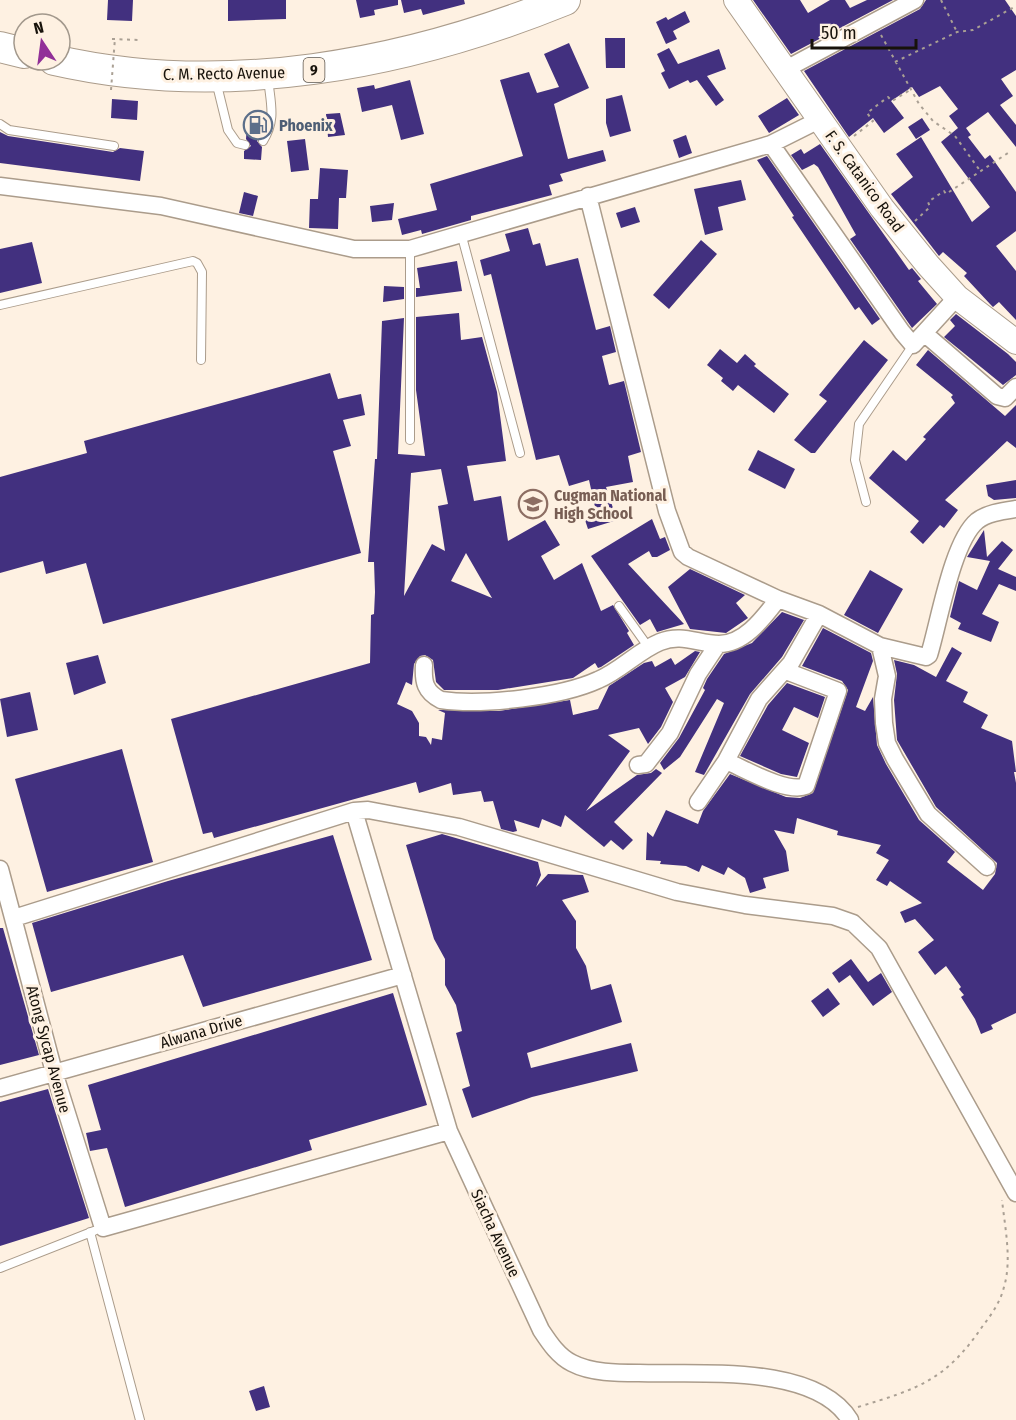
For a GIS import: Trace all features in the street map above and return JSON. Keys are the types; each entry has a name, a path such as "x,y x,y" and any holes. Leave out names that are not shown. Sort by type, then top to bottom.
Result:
{"highway":[{"name":"C. M. Recto Avenue","path":"72,63 141,73 214,76 308,71 381,58 482,31 565,0"}],"street":[{"name":"F. S. Catanico Road","path":"736,0 902,232 957,297 1016,342"},
{"path":"786,69 915,0"},
{"path":"0,186 161,206 354,249 410,249 771,144 820,119"},
{"path":"771,144 887,313 997,396 1005,398 1016,387"},
{"path":"588,196 667,511 682,552 708,568 778,599 819,614 880,646 929,656 952,572 970,528 987,516 1016,509"},
{"path":"919,339 957,297"},
{"path":"424,665 425,686 432,696 441,700 503,700 601,680 649,648 677,638 718,644 743,636 756,625 778,599"},
{"path":"698,802 726,761 759,699 786,671 819,614"},
{"path":"639,765 646,764 660,748 698,674 718,644"},
{"path":"880,646 887,676 883,699 887,743 928,814 987,867"},
{"path":"726,761 783,786 801,788 810,781 838,692 786,671"},
{"path":"14,918 354,812 381,811 459,827 705,898 833,916 853,923 879,948 1016,1193"},
{"name":"Siacha Avenue","path":"354,812 449,1131 541,1330 567,1360 591,1369 618,1373 764,1377 798,1385 829,1399 847,1415"},
{"name":"Atong Sycap Avenue","path":"0,869 97,1230"},
{"name":"Alwana Drive","path":"0,1088 403,975"},
{"path":"97,1230 449,1131"}],"lane":[{"path":"263,141 271,128 272,120 268,74"},
{"path":"214,76 228,130 237,143 245,145"},
{"path":"0,124 9,130 114,146"},
{"path":"461,233 520,453"},
{"path":"410,249 410,440"},
{"path":"0,304 193,261 198,263 202,272 201,360"},
{"path":"866,502 855,460 859,424 919,339"},
{"path":"619,606 649,648"},
{"path":"0,1268 97,1230 140,1420"}],"path":[{"path":"941,0 957,32"},
{"path":"895,62 957,32 973,30 1016,6"},
{"path":"874,22 910,90 933,121 956,136 981,172"},
{"path":"111,90 114,39 138,40"},
{"path":"840,147 873,121 867,113 888,97 892,101 910,90"},
{"path":"902,232 930,207 928,202 981,172 1011,151"},
{"path":"847,1415 935,1378 956,1363 998,1304 1005,1286 1008,1261 1002,1169"}],"building":[{"path":"108,0 133,0 132,21 107,20"},
{"path":"228,0 286,0 286,19 228,21"},
{"path":"356,0 398,0 398,5 374,10 375,15 360,18"},
{"path":"401,0 464,0 465,4 423,15 421,9 404,13"},
{"path":"753,0 800,0 808,13 830,0 845,0 850,8 867,0 893,0 791,54"},
{"path":"926,0 1005,0 1016,16 1016,70 1001,79 1013,96 1000,105 1016,125 1016,147 988,112 966,128 971,135 968,137 985,159 990,155 1016,192 1016,231 996,246 1016,271 1016,320 999,302 993,307 964,276 967,273 943,252 939,256 891,194 913,177 896,154 921,137 972,222 990,207 941,142 958,128 949,116 958,109 940,86 919,97 912,87 891,101 904,118 884,133 873,118 849,137 804,71 920,9"},
{"path":"685,11 690,22 673,31 677,39 666,44 656,22 666,17 668,20"},
{"path":"605,38 625,38 625,68 606,68"},
{"path":"569,43 589,88 554,104 568,159 603,150 606,161 560,174 563,181 549,185 552,195 471,216 471,220 422,234 421,230 402,235 398,219 437,210 430,184 523,156 500,80 529,72 537,93 559,87 544,54"},
{"path":"669,48 678,64 719,49 726,69 707,76 724,100 716,106 697,80 690,83 688,80 669,89 661,73 665,71 657,54"},
{"path":"410,80 424,134 401,140 392,105 362,112 357,88 374,85 375,89"},
{"path":"622,95 631,131 610,137 606,123 606,99"},
{"path":"787,98 799,115 769,133 758,116"},
{"path":"112,99 138,101 137,120 111,118"},
{"path":"340,113 345,135 328,137 326,114"},
{"path":"922,118 930,130 916,139 908,127"},
{"path":"247,124 263,126 257,141 262,147 261,160 244,159 244,151 251,146 246,139"},
{"path":"0,132 8,136 113,152 120,148 144,151 140,181 0,163"},
{"path":"686,135 692,153 679,158 673,140"},
{"path":"305,139 309,170 291,172 287,141"},
{"path":"820,144 909,270 912,268 921,279 918,281 937,304 912,328 850,239 856,235 818,167 814,164 802,170 791,155 801,149 804,154"},
{"path":"767,156 880,319 872,325 859,307 855,310 792,217 794,216 757,160"},
{"path":"320,168 348,170 346,198 339,198 338,229 309,228 310,199 318,199"},
{"path":"741,180 746,200 718,207 723,230 705,235 694,189"},
{"path":"244,192 258,196 253,216 239,213"},
{"path":"394,203 392,220 372,222 370,206"},
{"path":"635,207 640,222 621,228 616,213"},
{"path":"528,228 533,245 540,243 546,266 578,258 596,330 610,326 616,352 602,356 609,385 624,381 641,452 628,456 633,482 606,487 617,520 588,529 582,511 595,507 589,480 569,486 559,455 536,460 491,274 484,276 480,260 510,251 505,234"},
{"path":"701,240 717,254 669,309 653,295"},
{"path":"32,242 42,283 0,293 0,249"},
{"path":"457,261 462,291 416,297 416,288 420,288 417,268"},
{"path":"384,286 404,287 404,299 383,302"},
{"path":"459,313 461,340 482,337 497,392 506,461 467,466 474,501 501,496 508,541 545,520 560,545 541,556 554,580 582,563 601,611 613,605 629,631 627,633 634,645 601,667 598,668 595,663 573,678 498,690 444,690 436,682 433,660 425,655 420,656 414,664 412,685 406,682 397,704 412,711 419,723 419,736 426,737 431,745 432,738 442,740 445,713 438,710 499,711 570,700 573,715 598,709 609,686 644,663 652,661 655,667 671,658 675,665 695,651 700,652 685,677 665,688 673,702 661,727 648,744 639,728 608,735 630,751 586,811 637,775 651,773 656,769 662,773 614,822 633,840 623,850 611,840 604,847 565,815 561,827 542,819 539,828 514,820 517,831 501,829 493,801 484,802 481,791 453,795 451,783 419,793 416,782 214,838 212,832 203,834 171,719 370,663 371,615 374,614 375,592 374,562 368,562 375,459 377,459 382,321 404,318 398,454 425,456 416,390 416,317","holes":["441,469 448,504 438,506 445,551 432,544 404,596 411,473","466,553 492,598 451,581"]},
{"path":"956,314 1016,362 1016,375 1003,385 944,337 955,326 950,320"},
{"path":"864,340 888,360 815,453 811,453 794,440 827,401 819,395"},
{"path":"720,349 737,363 745,354 756,364 754,366 789,394 774,413 738,385 733,391 721,381 723,378 707,365"},
{"path":"928,350 1005,416 1016,405 1016,448 1007,441 945,500 958,510 944,528 940,525 923,544 910,532 919,521 869,478 893,450 906,461 926,439 923,437 955,403 951,397 953,395 916,365"},
{"path":"330,373 338,399 361,394 365,415 343,420 351,446 333,451 361,553 103,624 86,563 46,574 43,561 0,573 0,477 87,453 84,441"},
{"path":"758,450 795,469 785,489 748,470"},
{"path":"1016,480 1016,498 994,500 988,496 986,485"},
{"path":"652,519 660,539 665,537 670,550 657,557 652,557 649,551 628,564 684,624 657,632 650,619 640,625 591,556"},
{"path":"984,530 987,557 1002,541 1013,550 998,569 1016,577 1016,591 999,584 982,614 999,622 991,642 958,629 961,623 950,617 959,581 977,590 990,561 967,557"},
{"path":"690,569 745,595 736,603 748,618 726,633 690,629 668,587"},
{"path":"870,570 903,589 878,633 844,615"},
{"path":"782,612 804,620 782,657 750,694 704,775 695,772 724,703 717,699 680,757 664,770 660,763 679,738 705,690 703,688 707,679 724,654 752,643"},
{"path":"823,628 871,653 873,661 856,707 865,711 873,697 877,745 886,764 919,820 955,852 947,862 983,890 995,874 997,863 936,807 897,740 894,700 897,674 894,660 914,665 936,677 952,647 962,653 946,681 968,692 963,702 988,715 981,728 1012,741 1016,772 1014,772 1016,783 1016,1013 991,1025 993,1029 981,1034 975,1019 961,997 964,995 959,989 961,987 946,966 935,975 918,952 934,940 915,919 905,923 900,912 922,903 890,881 887,886 876,880 889,860 876,853 881,845 837,835 838,831 797,818 794,834 774,830 786,851 789,871 763,878 766,888 750,893 745,878 728,867 724,875 702,865 699,872 686,866 660,864 661,861 646,860 647,832 653,837 666,810 698,824 703,811 730,774 786,797 800,798 813,793 848,690 842,681 802,666"},
{"path":"98,655 106,683 74,695 66,663"},
{"path":"787,683 825,697 818,718 794,707 782,730 809,743 797,777 781,774 740,756 768,705"},
{"path":"30,692 38,730 7,737 0,699"},
{"path":"122,749 153,862 47,892 15,779"},
{"path":"442,834 538,862 541,875 536,887 548,874 583,875 589,892 562,900 576,921 576,948 586,966 591,990 611,984 622,1022 527,1053 531,1068 631,1043 638,1071 532,1097 472,1118 462,1089 470,1086 456,1033 462,1031 456,1005 445,985 445,959 434,939 406,845"},
{"path":"333,835 372,960 203,1007 183,955 51,992 32,923 168,881"},
{"path":"0,928 3,928 39,1055 0,1065"},
{"path":"851,959 868,982 881,973 892,992 873,1006 850,975 839,983 832,973"},
{"path":"828,988 840,1004 823,1017 811,1001"},
{"path":"393,993 427,1105 309,1140 312,1150 125,1207 107,1148 90,1151 86,1133 101,1130 88,1085"},
{"path":"48,1089 89,1218 0,1246 0,1102"},
{"path":"264,1386 270,1407 256,1411 249,1391"}],"place":[{"name":"Phoenix","path":"258,125"},
{"name":"Cugman National High School","path":"533,504"}]}
